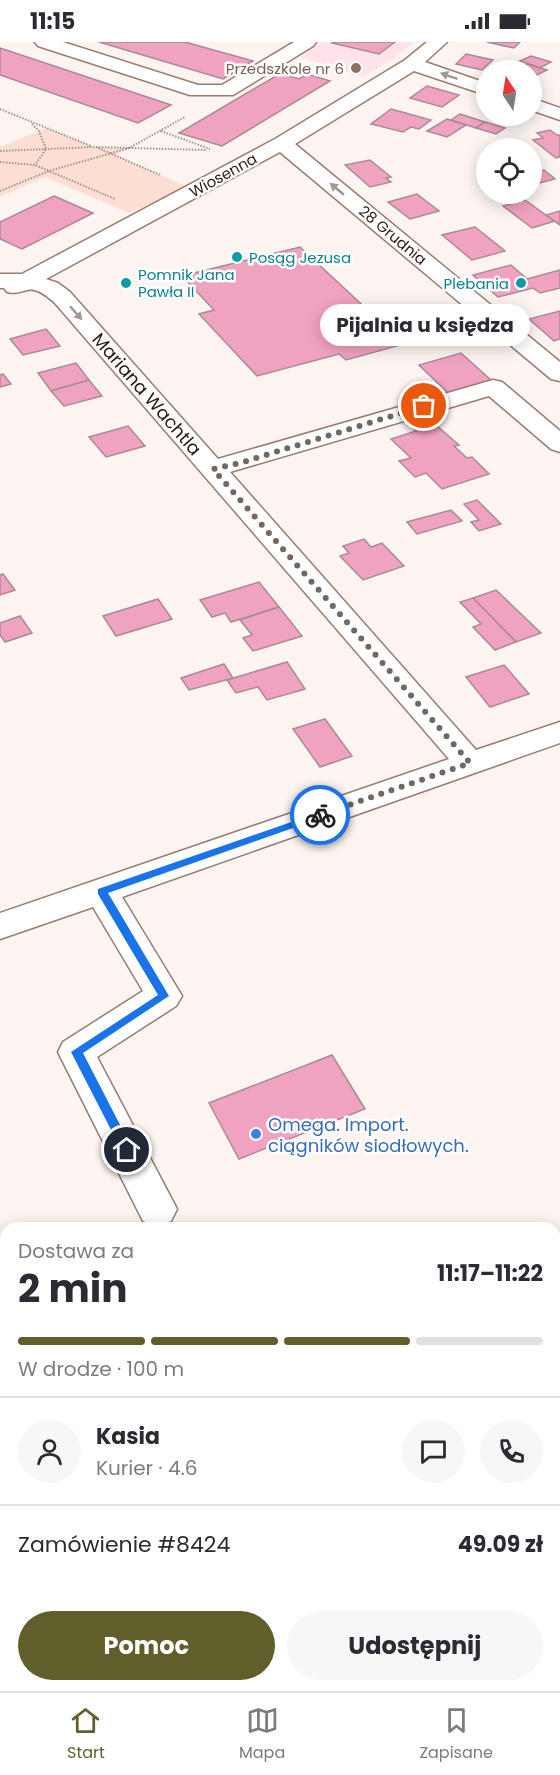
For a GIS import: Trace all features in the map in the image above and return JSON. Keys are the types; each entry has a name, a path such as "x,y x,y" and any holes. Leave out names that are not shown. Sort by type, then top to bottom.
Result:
{"street":[{"path":"44,42 197,91 226,91 307,42"},
{"name":"Wiosenna","path":"0,294 282,143 412,64 438,42"},
{"path":"412,64 476,86"},
{"path":"542,108 560,114"},
{"name":"28 Grudnia","path":"282,143 557,372"},
{"path":"0,281 28,281"},
{"name":"Mariana Wachtla","path":"28,281 50,288 62,297 470,763"},
{"path":"213,469 493,387 557,372"},
{"path":"493,387 560,444"},
{"path":"0,926 560,732"},
{"path":"102,891 164,996 76,1052 157,1209"}],"path":[{"path":"0,191 50,171 129,148 226,91"},
{"path":"0,110 167,178"},
{"path":"29,121 39,131 46,149"},
{"path":"0,151 94,147 214,150 160,131"},
{"path":"35,165 46,149"},
{"path":"0,162 35,165 115,199"}],"shaded area":[{"name":"Przedszkole nr 6","path":"321,42 414,42 393,59 363,77 300,57"},
{"path":"47,128 94,147 129,148 115,155 188,187 129,213 45,177 0,197 0,147"}],"building":[{"path":"99,42 185,42 253,61 223,79"},
{"path":"395,42 379,54 332,43"},
{"path":"487,42 520,42 514,48"},
{"path":"0,48 171,105 138,123 0,75"},
{"path":"466,54 493,60 476,60 476,69 456,64"},
{"path":"531,56 551,62 542,67 542,60 522,60"},
{"path":"281,73 299,79 307,74 330,81 222,146 179,133"},
{"path":"427,86 459,95 442,107 410,98"},
{"path":"391,109 431,120 419,129 411,127 403,132 371,124"},
{"path":"460,114 476,119 476,126 479,126 476,128 451,120"},
{"path":"447,119 466,125 447,137 427,131"},
{"path":"498,126 505,128 496,134 476,128"},
{"path":"550,130 560,135 560,157 556,158 542,147 543,138 537,133"},
{"path":"370,160 391,177 386,178 391,182 370,187 345,165"},
{"path":"544,170 555,179 542,182 542,171"},
{"path":"417,194 439,211 410,219 388,202"},
{"path":"54,196 93,213 22,249 0,239 0,222"},
{"path":"531,204 555,221 532,228 503,206"},
{"path":"560,211 560,225 546,215"},
{"path":"475,227 505,251 472,260 442,235"},
{"path":"300,247 404,344 346,360 339,354 257,376 199,314 214,310 182,276"},
{"name":"Plebania","path":"511,265 527,279 560,270 560,288 540,293 533,288 498,297 473,275"},
{"path":"560,311 560,339 554,341 529,319"},
{"path":"46,329 60,346 23,355 10,339"},
{"path":"461,353 492,381 449,394 419,365"},
{"path":"76,363 89,380 51,391 38,373"},
{"path":"3,374 11,384 0,387 0,375"},
{"path":"89,380 102,396 64,406 51,391"},
{"path":"429,419 459,445 454,446 467,458 472,457 489,474 442,489 426,473 415,477 399,461 411,458 391,439 416,431 410,425"},
{"path":"128,426 145,446 106,457 89,437"},
{"path":"477,500 501,524 479,531 471,522 479,520 464,504"},
{"path":"451,510 462,521 417,534 407,522"},
{"path":"364,539 371,547 382,543 404,566 363,580 340,556 349,553 343,546"},
{"path":"3,574 15,590 0,595 0,575"},
{"path":"259,582 279,607 231,622 225,613 212,617 200,600"},
{"path":"496,590 541,633 516,642 473,598"},
{"path":"473,598 516,642 495,650 473,627 481,624 460,602"},
{"path":"158,599 172,619 116,636 103,616"},
{"path":"279,607 302,636 253,651 243,638 252,635 240,620"},
{"path":"20,616 32,633 5,642 0,635 0,623"},
{"path":"287,662 305,689 267,700 258,687 236,693 227,680"},
{"path":"224,664 233,678 189,690 181,678"},
{"path":"504,665 529,694 490,707 466,677"},
{"path":"325,719 352,756 320,767 293,729"},
{"path":"332,1055 365,1109 239,1159 209,1103"}],"way so far":[{"path":"320,815 470,763 213,469 240,463 424,406"}],"place":[{"name":"Przedszkole nr 6","path":"356,68"},
{"name":"Posąg Jezusa","path":"237,257"},
{"name":"Pomnik Jana Pawła II","path":"126,283"},
{"name":"Plebania","path":"521,283"},
{"name":"Pijalnia u księdza","path":"424,406"},
{"name":"Omega. Import. ciągników siodłowych.","path":"256,1134"}],"route":[{"path":"127,1150 76,1052 164,996 102,891 320,815"}]}
